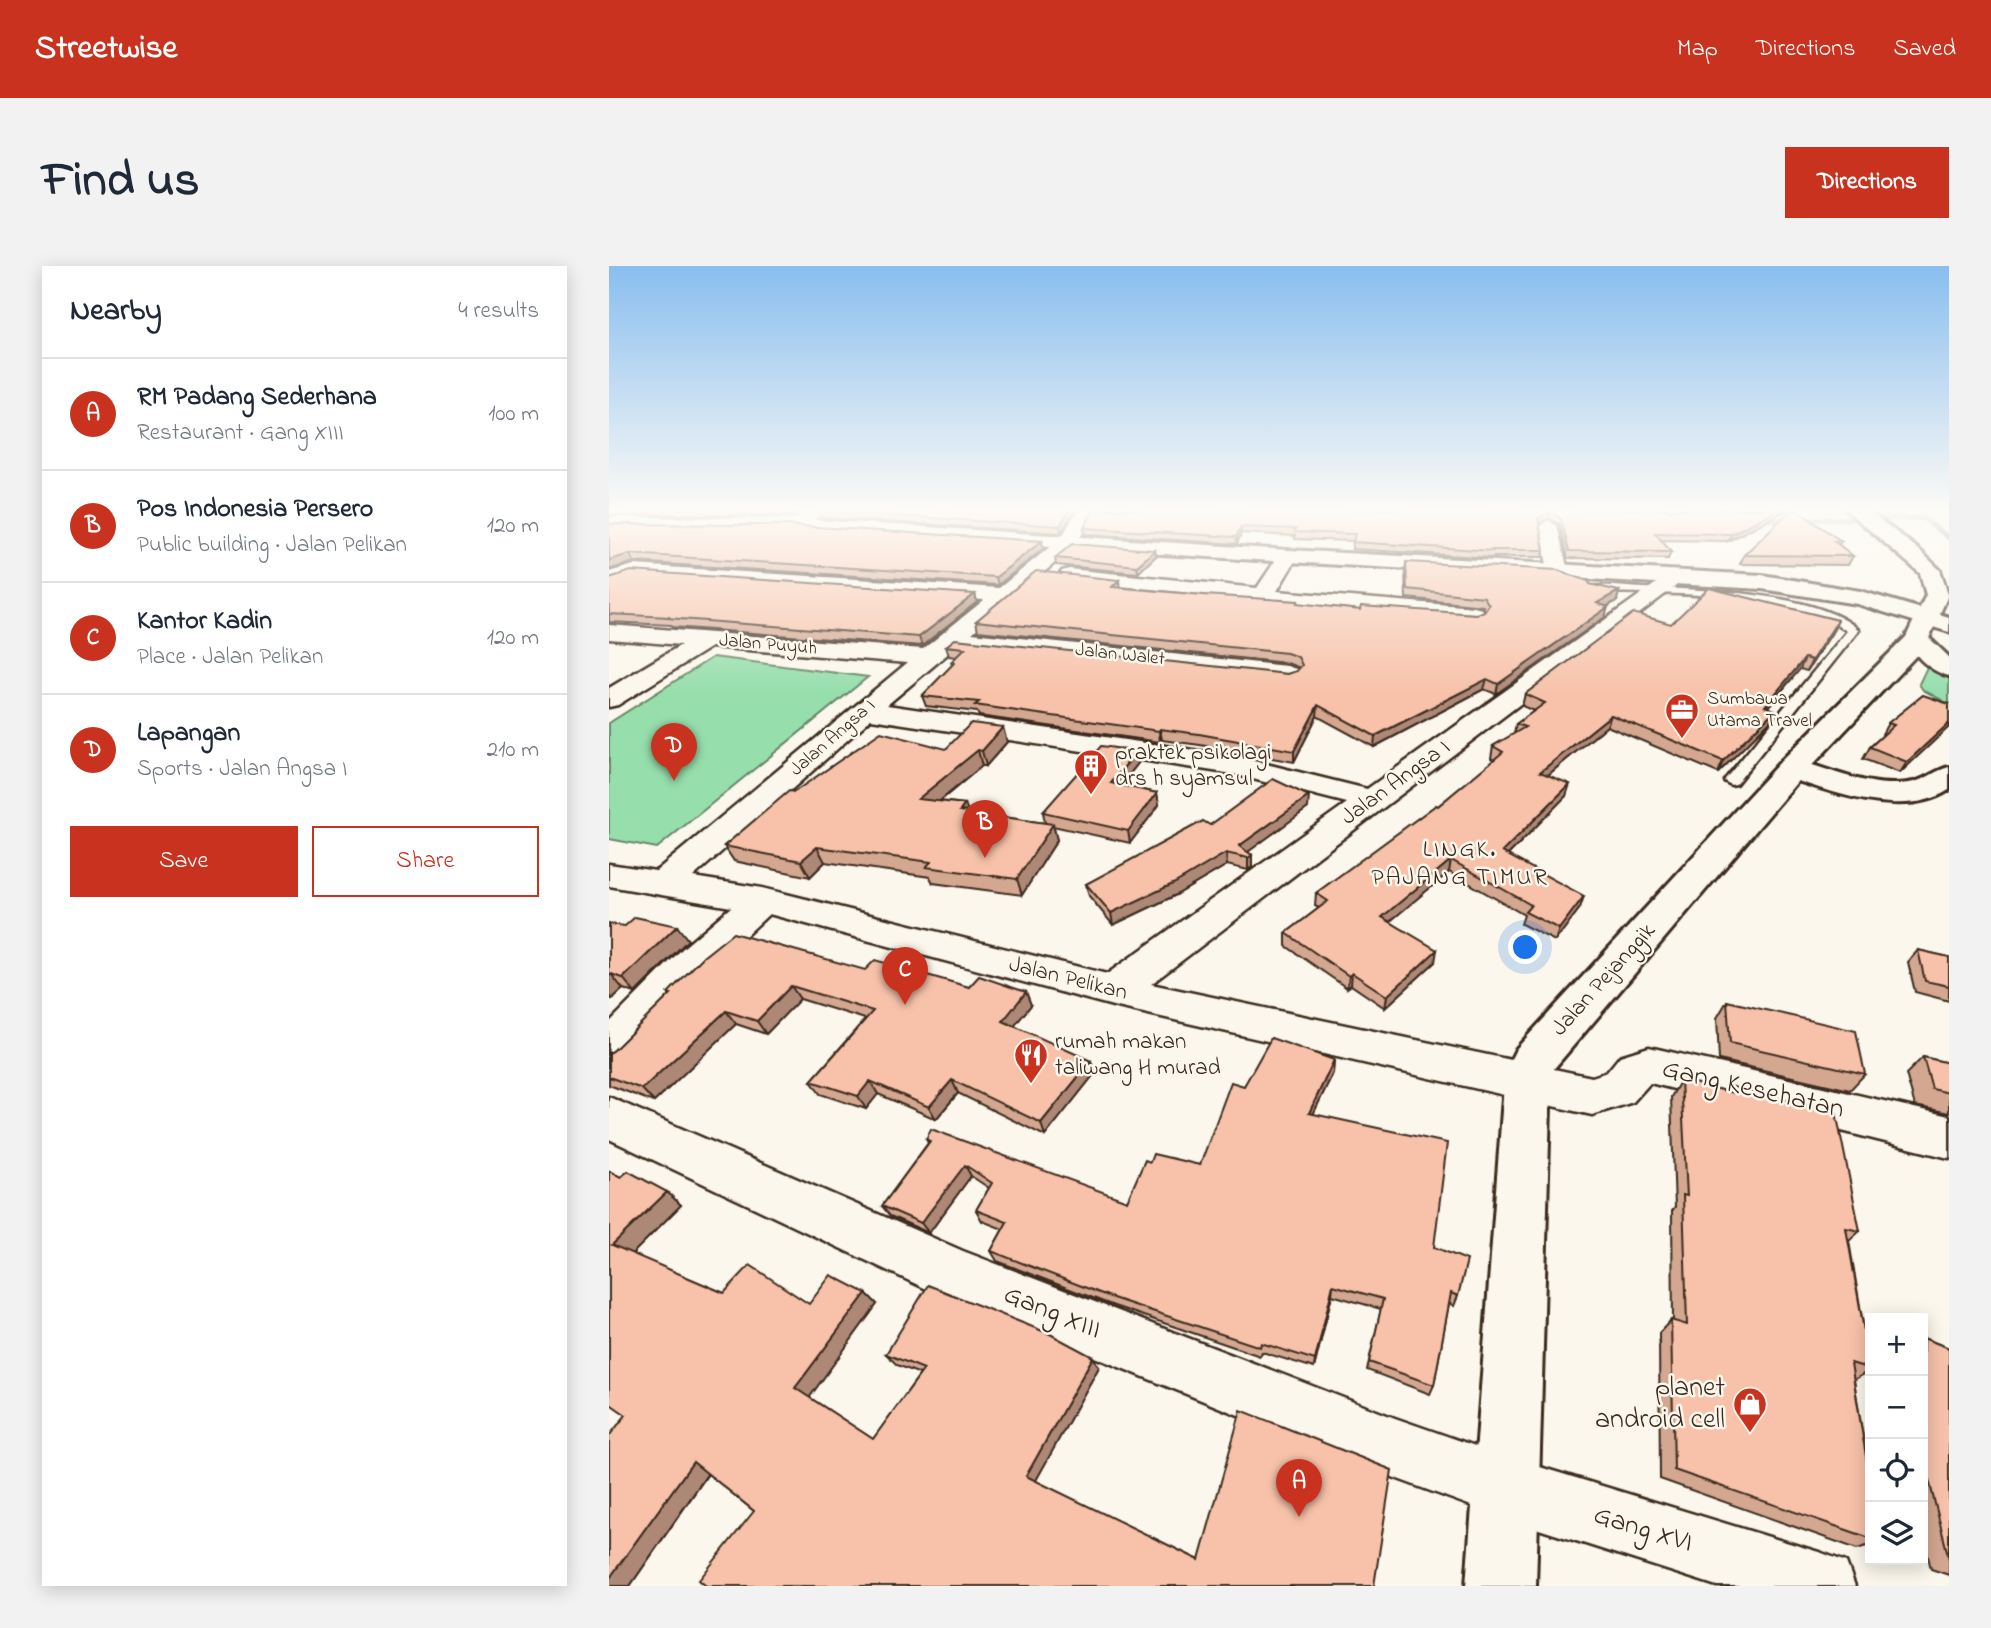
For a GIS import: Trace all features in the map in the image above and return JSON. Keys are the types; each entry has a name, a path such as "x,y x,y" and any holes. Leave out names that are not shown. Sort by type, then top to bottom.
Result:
{"main road":[{"path":"1563,571 1669,584 1803,587 1935,615"},
{"path":"1929,571 1935,582 1934,659 1949,668"},
{"name":"Jalan Pejanggik","path":"1501,1586 1504,1487 1509,1445 1527,1083 1532,1062 1792,768 1935,615"},
{"path":"1792,768 1845,785 1902,794 1928,790 1949,776"}],"street":[{"path":"609,579 635,571 1004,595"},
{"path":"1033,571 1474,614"},
{"name":"Jalan Angsa I","path":"663,884 865,710 1033,571"},
{"path":"1264,595 1279,571"},
{"name":"Jalan Angsa I","path":"1113,991 1669,584"},
{"name":"Jalan Puyuh","path":"609,632 928,657"},
{"name":"Jalan Walet","path":"953,638 1287,674"},
{"path":"609,699 706,640"},
{"path":"865,710 1234,765 1372,800"},
{"name":"Jalan Pelikan","path":"609,875 762,900 1113,991 1386,1049 1527,1083"},
{"path":"609,1050 697,958 762,900"},
{"name":"Gang Kesehatan","path":"1527,1083 1592,1096 1610,1095 1624,1087 1635,1069 1649,1065 1949,1137"},
{"name":"Gang XIII","path":"609,1117 954,1274 1395,1448 1504,1487"},
{"name":"Gang XVI","path":"1504,1487 1822,1586"}],"lane":[{"path":"1592,589 1669,584 1802,606 1843,621 1853,630 1731,781"}],"green space":[{"path":"713,657 868,677 657,848 609,839 609,723"},
{"path":"1927,667 1949,678 1949,704 1923,690 1919,684"}],"building":[{"path":"631,571 975,594 919,637 609,614 609,578"},
{"path":"894,571 1004,571 996,577"},
{"path":"1036,571 1119,580 1112,587 1298,601 1297,603 1360,610 1361,606 1476,614 1484,612 1489,605 1484,597 1407,589 1406,571 1560,571 1590,584 1619,591 1597,603 1608,607 1498,684 1487,679 1375,736 1318,705 1294,751 1199,734 1159,731 975,705 979,702 922,696 965,648 946,646 955,639 1287,674 1297,671 1302,665 1298,657 1287,653 976,621"},
{"path":"1709,588 1838,620 1812,660 1805,658 1765,706 1775,710 1723,761 1611,715 1540,772 1570,784 1502,852 1584,896 1559,929 1525,912 1531,905 1451,860 1382,917 1437,950 1387,996 1352,973 1349,976 1286,933 1328,901 1316,893 1438,806 1503,752 1493,746 1525,727 1516,724 1545,703 1525,694 1633,613 1671,624"},
{"path":"1923,695 1949,704 1949,723 1907,762 1870,747 1894,725 1888,723"},
{"path":"971,723 1003,727 982,751 978,750 918,799 965,804 960,811 1053,824 1017,879 926,867 931,862 817,847 801,861 724,846 789,791 794,792 881,732 946,749"},
{"path":"1101,746 1137,751 1111,783 1157,793 1128,831 1043,812"},
{"path":"1273,779 1309,796 1239,846 1252,855 1248,858 1226,853 1175,883 1111,913 1086,884 1203,821 1210,825"},
{"path":"635,917 677,926 623,978 611,974 609,976 609,924 625,926"},
{"path":"733,933 865,970 875,960 969,987 979,976 1026,992 1003,1021 1091,1061 1041,1123 952,1080 929,1107 870,1081 858,1096 811,1081 873,1011 791,986 757,1021 726,1011 642,1089 609,1077 609,1053 671,994 668,993 703,957"},
{"path":"1918,950 1949,957 1949,986 1925,981"},
{"path":"1727,1001 1856,1031 1865,1074 1730,1043"},
{"path":"1271,1038 1334,1060 1309,1113 1447,1143 1434,1247 1467,1260 1458,1296 1451,1293 1434,1385 1369,1362 1383,1299 1333,1285 1315,1360 1261,1343 1260,1347 1110,1297 991,1251 1007,1222 976,1210 992,1183 965,1165 921,1223 882,1206 930,1141 926,1139 931,1129 1127,1201 1145,1160 1150,1162 1153,1154 1200,1165 1231,1082 1244,1086"},
{"path":"1923,1057 1949,1063 1949,1093 1932,1089"},
{"path":"1681,1080 1734,1093 1733,1087 1836,1112 1860,1231 1846,1228 1865,1336 1865,1367 1851,1363 1865,1450 1865,1536 1674,1470 1671,1320 1687,1325 1683,1195 1687,1196"},
{"path":"609,1171 621,1177 628,1171 667,1192 612,1245 724,1293 750,1265 809,1304 831,1275 866,1293 795,1388 873,1439 924,1369 886,1354 928,1285 1050,1334 1093,1357 1026,1476 1199,1560 1241,1410 1392,1470 1374,1586 706,1586 699,1580 754,1511 693,1462 609,1579 609,1436 626,1415 609,1403"},
{"path":"1928,1340 1949,1348 1949,1559 1929,1480"}],"place":[{"name":"Sumbawa Utama Travel","path":"1682,740"},
{"name":"Lapangan","path":"674,781"},
{"name":"praktek psikolagi drs h syamsul","path":"1091,796"},
{"name":"Pos Indonesia Persero","path":"985,858"},
{"name":"Kantor Kadin","path":"905,1005"},
{"name":"rumah makan taliwang H murad","path":"1031,1085"},
{"name":"planet android cell","path":"1750,1434"},
{"name":"RM Padang Sederhana","path":"1299,1517"}],"district":[{"name":"LINGK. PAJANG TIMUR","path":"1460,864"}]}
